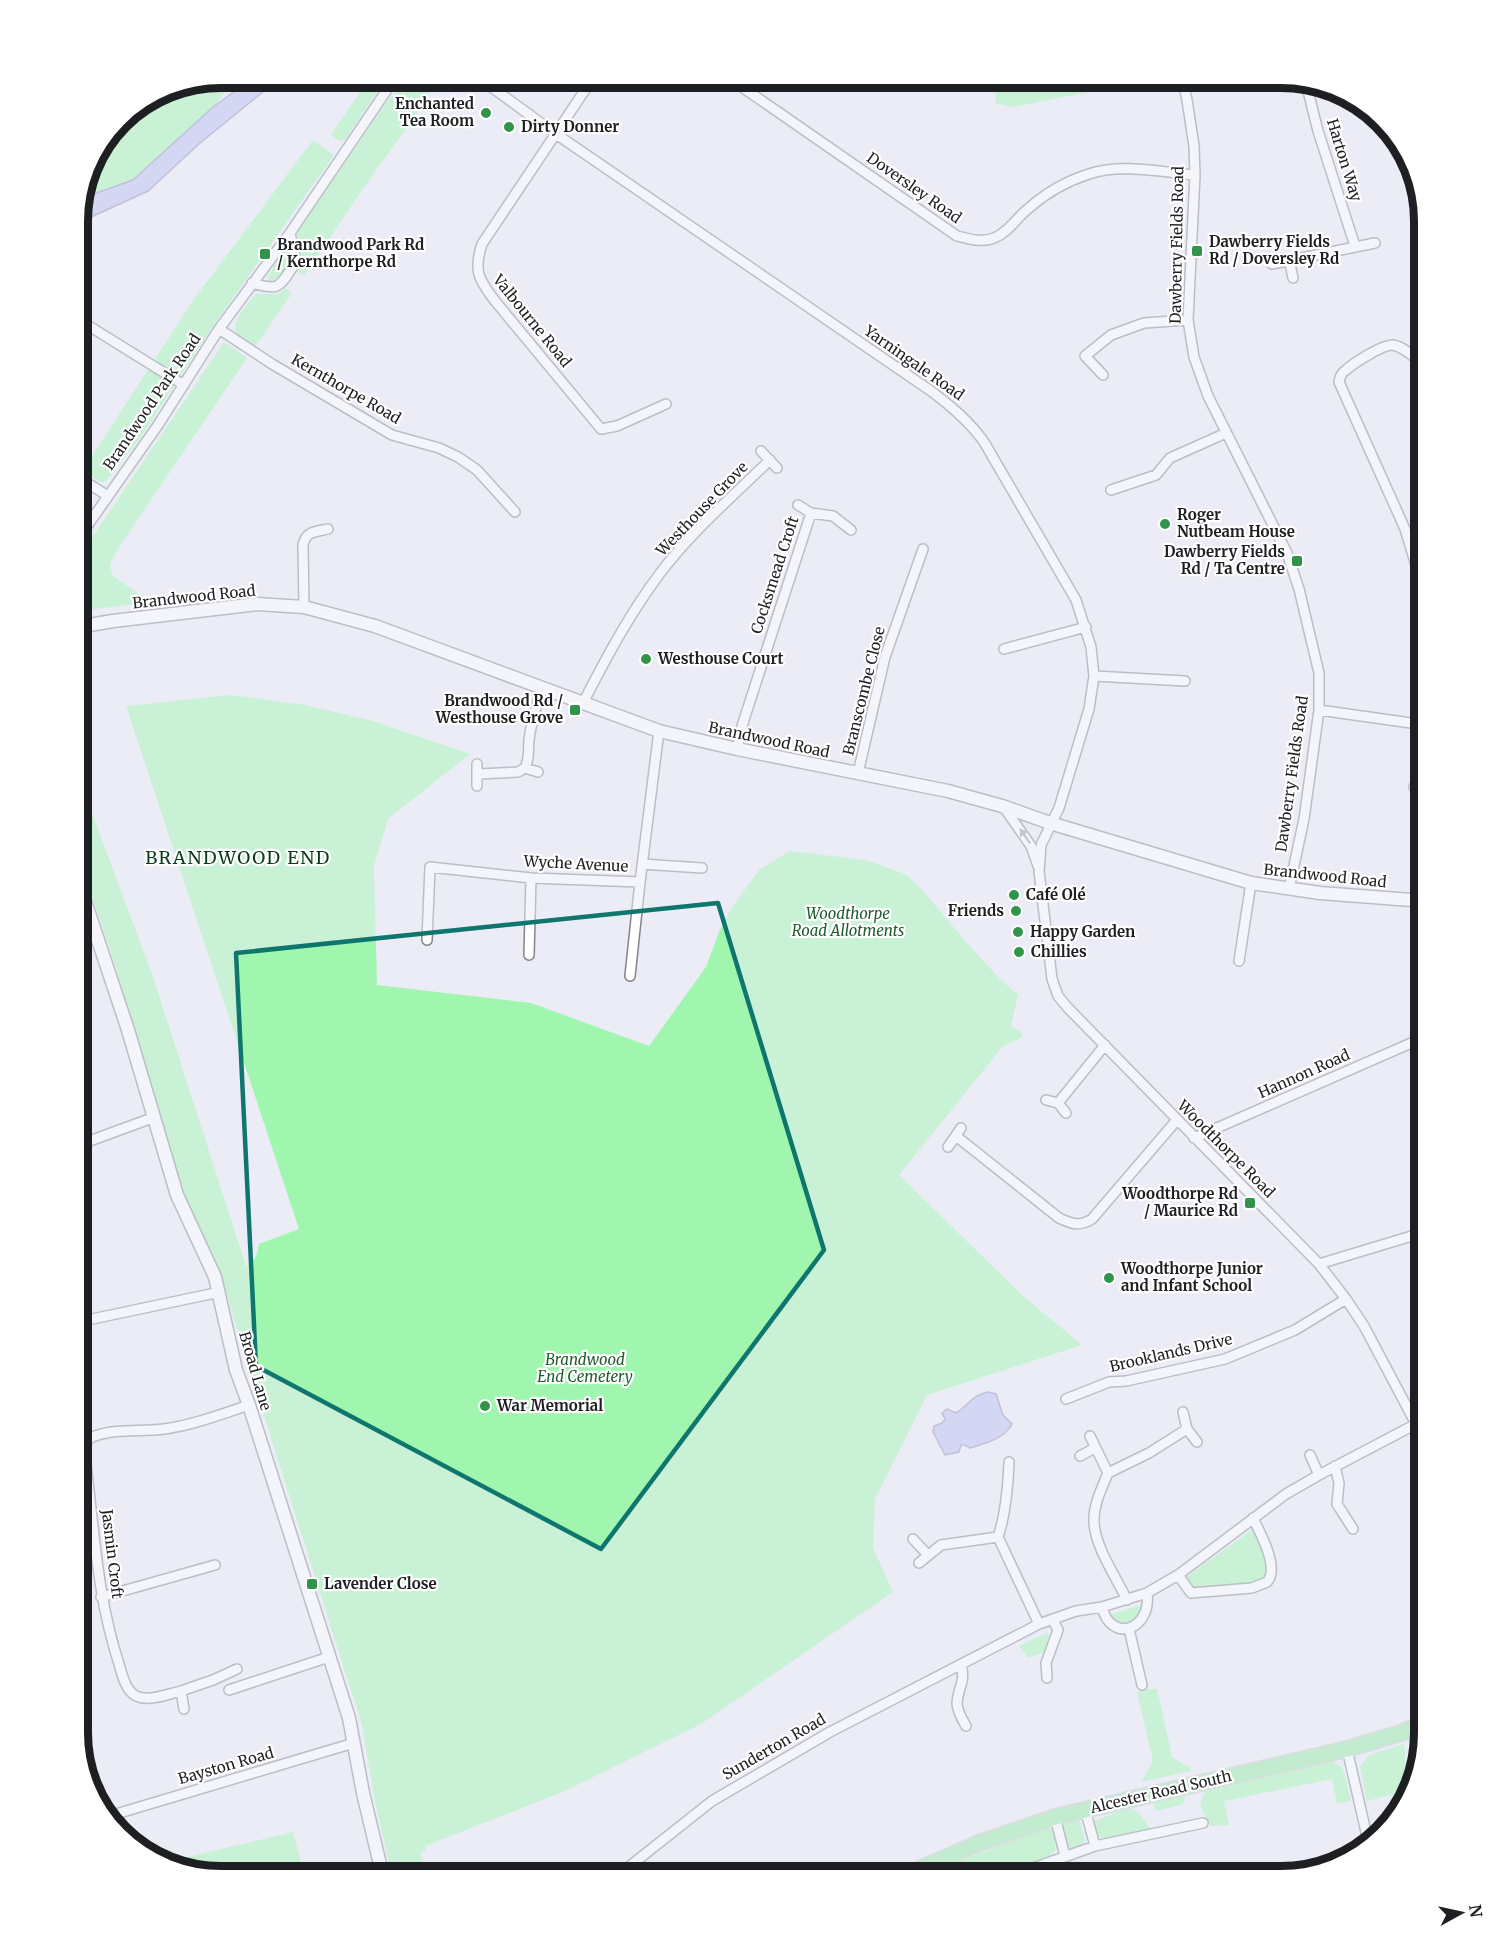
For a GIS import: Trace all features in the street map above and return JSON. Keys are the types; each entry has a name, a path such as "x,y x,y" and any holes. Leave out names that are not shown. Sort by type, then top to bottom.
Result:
{"highway":[{"name":"Alcester Road South","path":"926,1866 979,1843 1055,1817 1347,1749 1414,1727"}],"street":[{"name":"Brandwood Park Road","path":"89,524 184,386 219,329 290,233 388,89"},
{"name":"Yarningale Road","path":"494,89 953,408 973,427 1076,600 1091,648 1095,676 1086,720 1059,808 1050,823"},
{"name":"Valbourne Road","path":"586,89 483,244 477,268 481,282 495,301 601,429 617,426 666,404"},
{"name":"Doversley Road","path":"745,89 957,236 974,241 994,238 1045,194 1091,173 1110,170 1144,170 1195,175"},
{"name":"Dawberry Fields Road","path":"1184,89 1194,146 1195,175 1188,320 1194,357 1208,396 1274,525 1299,589 1319,673 1319,710 1304,819 1289,889"},
{"name":"Harton Way","path":"1308,91 1318,131 1355,246"},
{"path":"252,283 275,288 280,286 296,262 290,233"},
{"path":"1272,264 1375,243"},
{"path":"1289,261 1293,278"},
{"path":"1103,375 1085,356 1111,335 1144,323 1188,320"},
{"path":"89,326 184,386"},
{"name":"Kernthorpe Road","path":"219,329 272,364 392,435 439,448 458,457 477,470 515,512"},
{"path":"1414,357 1392,345 1383,347 1345,370 1339,382 1405,529 1414,559"},
{"path":"1111,490 1156,475 1170,459 1226,433"},
{"name":"Westhouse Grove","path":"761,451 777,468"},
{"name":"Westhouse Grove","path":"583,703 604,661 661,572 690,539 770,460"},
{"path":"89,484 108,496"},
{"name":"Cocksmead Croft","path":"798,505 811,513 832,516 851,530"},
{"name":"Cocksmead Croft","path":"737,749 742,726 811,513"},
{"path":"304,607 303,545 305,537 328,529"},
{"name":"Branscombe Close","path":"858,773 885,657 923,549"},
{"name":"Brandwood Road","path":"89,625 257,604 304,607 375,626 659,731 948,791 1251,883 1289,889 1414,900"},
{"name":"Brandwood Road","path":"89,619 113,621"},
{"path":"1004,649 1086,627"},
{"path":"1095,676 1185,681"},
{"path":"478,774 518,772 525,768 529,760 533,716 542,688"},
{"path":"1319,710 1414,723"},
{"name":"Wyche Avenue","path":"427,940 430,867 531,878 640,882 659,731"},
{"path":"477,764 477,786"},
{"path":"525,768 538,772"},
{"name":"Woodthorpe Road","path":"1002,806 1031,846 1039,872 1052,979 1058,996 1176,1121 1319,1264 1346,1299 1382,1358 1414,1420"},
{"name":"Woodthorpe Road","path":"1039,872 1041,845 1050,823"},
{"path":"642,864 702,868"},
{"path":"529,955 531,878"},
{"path":"630,976 640,882"},
{"path":"1239,961 1251,883"},
{"name":"Broad Lane","path":"89,912 155,1117 177,1195 220,1292 236,1370 349,1718 363,1793 380,1866"},
{"name":"Hannon Road","path":"1194,1138 1414,1042"},
{"path":"1058,1103 1105,1045"},
{"path":"1046,1100 1058,1103 1066,1113"},
{"path":"88,1137 155,1117"},
{"path":"948,1147 958,1132 1059,1218 1071,1224 1083,1224 1092,1219 1176,1121"},
{"path":"1319,1264 1414,1236"},
{"path":"88,1320 220,1292"},
{"name":"Brooklands Drive","path":"1066,1399 1108,1382 1126,1381 1225,1359 1294,1330 1346,1299"},
{"name":"Jasmin Croft","path":"88,1441 93,1436 109,1432 166,1429 249,1405"},
{"path":"1184,1412 1187,1429 1197,1442"},
{"name":"Sunderton Road","path":"630,1866 712,1801 830,1732 1039,1624 1076,1611 1147,1593 1178,1575 1286,1494 1319,1474 1414,1425"},
{"path":"1126,1600 1096,1540 1094,1521 1099,1494 1108,1473 1149,1453 1187,1429"},
{"path":"1090,1436 1108,1473"},
{"path":"1080,1456 1095,1448"},
{"path":"1310,1455 1319,1474"},
{"path":"1009,1462 1004,1520 998,1538 1039,1624"},
{"path":"1335,1466 1339,1483 1337,1504 1353,1529"},
{"name":"Jasmin Croft","path":"88,1485 101,1598 126,1685 135,1695 144,1698 159,1696 213,1680 237,1669"},
{"path":"1178,1575 1191,1593 1252,1588 1268,1582 1272,1574 1268,1548 1253,1518"},
{"path":"919,1563 941,1545 998,1538"},
{"path":"913,1539 928,1555"},
{"path":"101,1598 215,1565"},
{"path":"1102,1606 1103,1613 1110,1623 1116,1627 1129,1629 1137,1626 1146,1612 1147,1593"},
{"path":"1047,1678 1046,1662 1058,1630 1053,1620"},
{"path":"1129,1629 1142,1685"},
{"path":"229,1690 329,1657"},
{"path":"961,1664 964,1674 957,1702 966,1726"},
{"path":"181,1691 184,1709"},
{"name":"Bayston Road","path":"116,1814 354,1743"},
{"path":"1347,1749 1367,1836"},
{"path":"1085,1809 1095,1846"},
{"path":"1055,1817 1065,1856"},
{"path":"1038,1866 1095,1846 1203,1824"}],"highlighted area":[{"path":"718,903 824,1250 601,1549 256,1366 236,953"}],"green space":[{"path":"228,89 213,107 133,180 91,195 106,155 127,127 140,116 155,106 178,96 195,91"},
{"path":"362,89 379,89 345,140 337,140 331,134"},
{"path":"398,89 431,89 414,118 304,276 297,271 300,263 297,233 386,103"},
{"path":"989,89 1104,89 1014,107 995,103 996,94"},
{"path":"313,140 334,155 209,332 139,440 105,482 100,482 89,474 89,454 92,456 194,299"},
{"path":"286,247 289,248 292,262 277,284 269,281 268,276"},
{"path":"285,288 292,293 254,348 243,341 238,336 235,325 244,308 256,294 279,294"},
{"path":"224,342 247,358 119,547 110,564 112,575 149,601 89,610 89,542"},
{"name":"Brandwood End Cemetery","path":"231,695 305,705 373,721 470,754 388,819 374,866 377,985 531,1003 649,1046 706,967 719,932 732,907 760,869 790,851 866,860 905,874 918,885 1001,980 1018,995 1011,1026 1020,1031 1023,1037 1003,1046 899,1175 1023,1296 1082,1345 927,1395 875,1499 873,1548 893,1592 701,1724 565,1791 425,1846 426,1851 420,1852 424,1866 390,1866 373,1791 362,1725 218,1266 179,1186 111,952 89,886 89,804 152,974 246,1266 254,1260 259,1244 299,1229 126,706"},
{"path":"1253,1529 1263,1552 1268,1574 1263,1578 1234,1586 1202,1589 1196,1588 1185,1578"},
{"path":"1143,1605 1140,1616 1133,1623 1117,1625 1109,1616 1113,1613"},
{"path":"1048,1632 1049,1640 1044,1652 1028,1658 1019,1646"},
{"path":"1157,1689 1172,1757 1190,1768 1191,1771 1141,1782 1153,1761 1137,1692"},
{"path":"1404,1744 1407,1777 1401,1793 1367,1801 1360,1767 1369,1755"},
{"path":"1330,1759 1343,1769 1351,1801 1337,1804 1332,1779 1224,1801 1229,1825 1211,1826 1200,1806 1204,1792 1215,1787"},
{"path":"1183,1795 1185,1799 1183,1804 1157,1811 1154,1807 1154,1803"},
{"path":"1129,1808 1141,1816 1149,1829 1110,1840 1097,1837 1093,1829 1094,1821"},
{"path":"1068,1819 1079,1820 1085,1841 1075,1848 1067,1847 1061,1822"},
{"path":"1043,1828 1052,1829 1056,1837 1055,1851 1043,1860 1025,1866 948,1866"},
{"path":"293,1832 302,1866 221,1866 179,1859"}],"water":[{"path":"238,89 266,89 200,143 148,191 89,218 91,195 133,180 213,107"},
{"path":"988,1392 996,1394 1003,1415 1012,1424 1009,1429 988,1442 970,1448 961,1445 959,1452 945,1455 933,1432 934,1426 945,1419 942,1413 947,1409 956,1413 974,1398"}],"place":[{"name":"Enchanted Tea Room","path":"486,113"},
{"name":"Dirty Donner","path":"509,127"},
{"name":"Dawberry Fields Rd / Doversley Rd","path":"1197,251"},
{"name":"Brandwood Park Rd / Kernthorpe Rd","path":"265,254"},
{"name":"Roger Nutbeam House","path":"1165,524"},
{"name":"Dawberry Fields Rd / Ta Centre","path":"1297,561"},
{"name":"Westhouse Court","path":"646,659"},
{"name":"Brandwood Rd / Westhouse Grove","path":"575,710"},
{"name":"Café Olé","path":"1014,895"},
{"name":"Friends","path":"1016,911"},
{"name":"Happy Garden","path":"1018,932"},
{"name":"Chillies","path":"1019,952"},
{"name":"Woodthorpe Rd / Maurice Rd","path":"1250,1203"},
{"name":"Woodthorpe Junior and Infant School","path":"1109,1278"},
{"name":"War Memorial","path":"485,1406"},
{"name":"Lavender Close","path":"312,1584"}],"district":[{"name":"BRANDWOOD END","path":"238,858"}],"park label":[{"name":"Woodthorpe Road Allotments","path":"848,922"}]}
